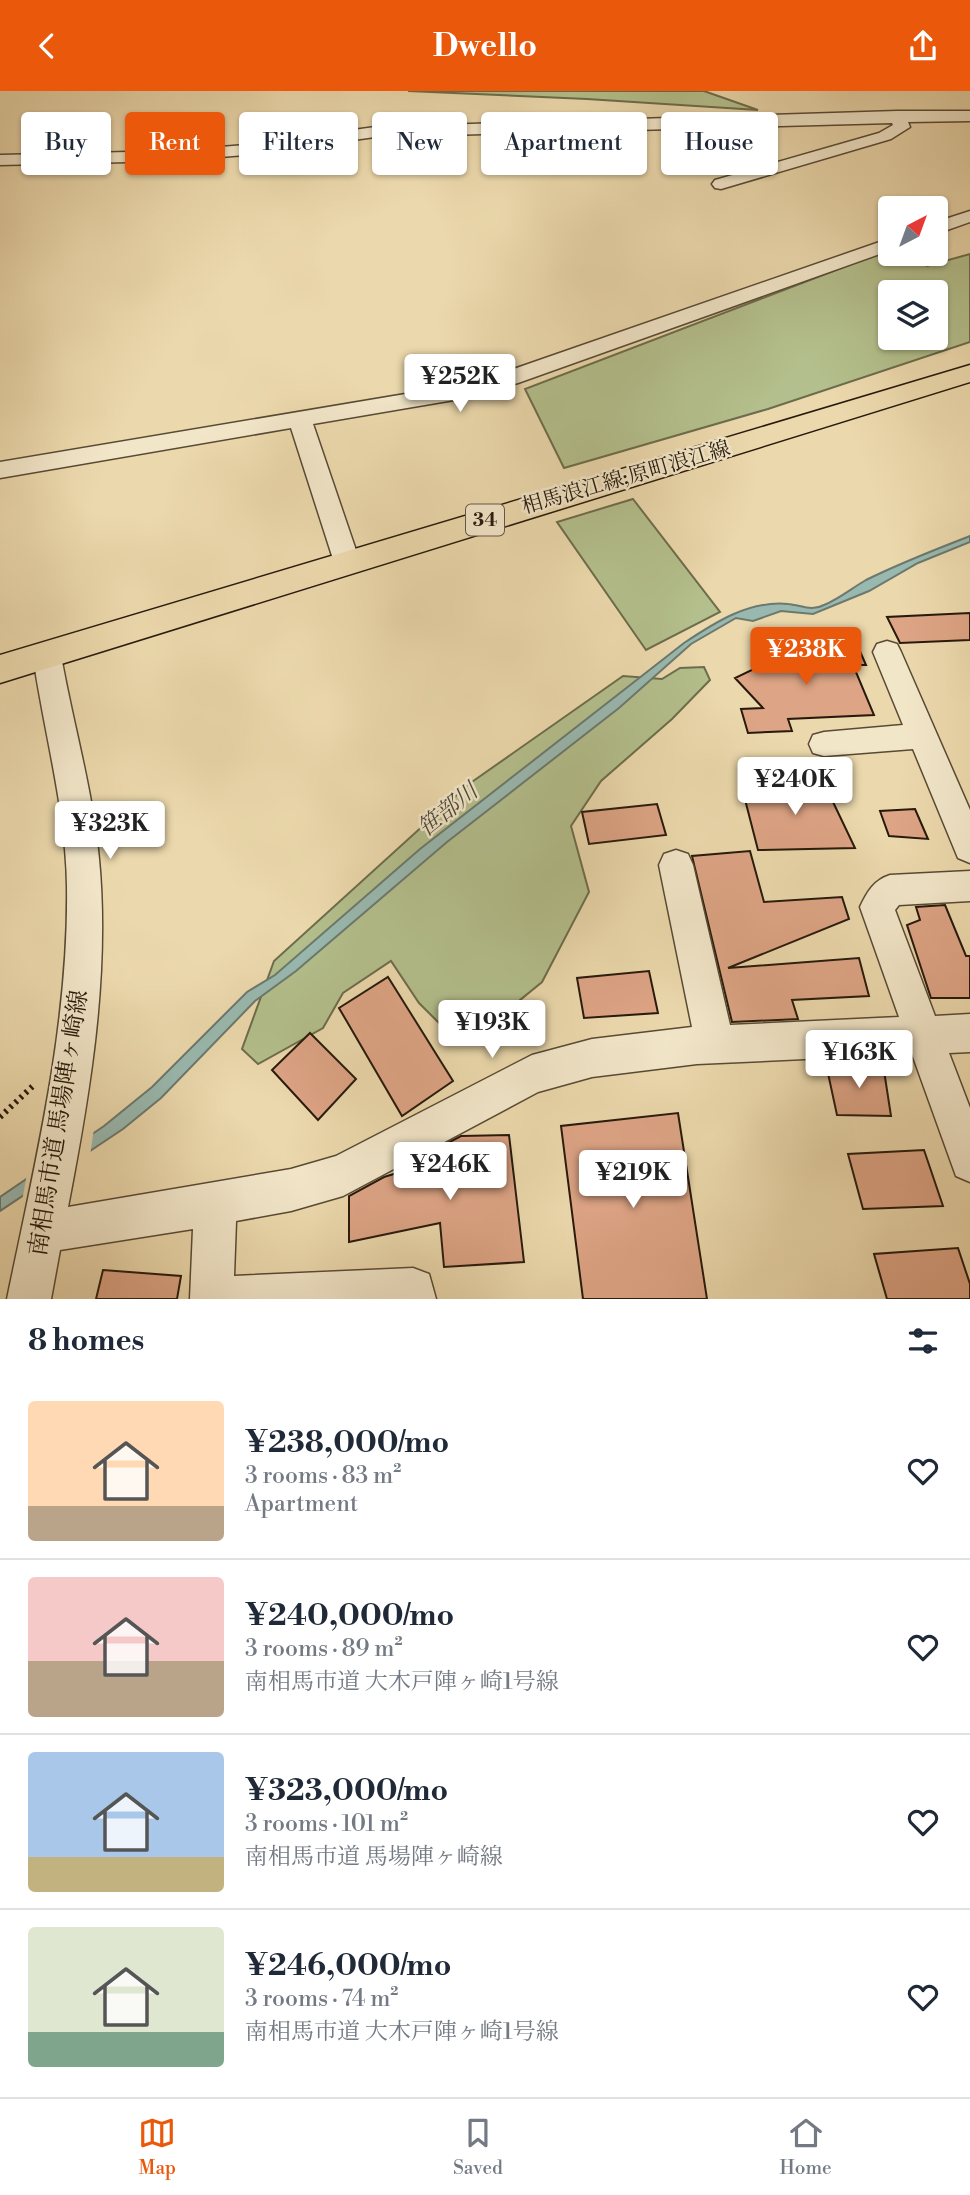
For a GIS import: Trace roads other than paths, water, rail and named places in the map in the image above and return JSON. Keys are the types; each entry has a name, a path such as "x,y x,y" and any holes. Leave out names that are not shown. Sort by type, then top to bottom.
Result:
{"main road":[{"name":"相馬浪江線;原町浪江線","path":"0,669 970,373"}],"street":[{"path":"721,184 885,136 902,127 897,116"},
{"path":"0,160 171,156 245,150 375,132 416,130 970,116"},
{"path":"948,224 970,216"},
{"path":"0,470 454,393 510,379 878,249"},
{"path":"300,420 347,562"},
{"path":"887,652 923,736 958,789 970,848"},
{"name":"南相馬市道 馬場陣ヶ崎線","path":"29,1299 72,1070 81,1002 84,885 80,835 47,656"},
{"path":"824,744 923,736"},
{"path":"676,865 715,1044"},
{"path":"970,886 890,890 877,907 926,1035 970,1162"},
{"path":"45,1216 216,1204 291,1190 343,1175 477,1102 542,1071 592,1058 715,1044 970,1033"},
{"path":"216,1204 211,1298 413,1290 414,1299"}],"water":[{"path":"970,536 970,542 918,563 869,591 813,614 781,611 753,621 736,618 691,644 619,708 447,842 296,971 255,1001 161,1098 123,1129 0,1211 0,1197 104,1126 152,1087 247,992 275,975 420,849 684,643 746,609 774,604 819,607 866,580"}],"water label":[{"name":"笹部川","path":"448,810"}]}
